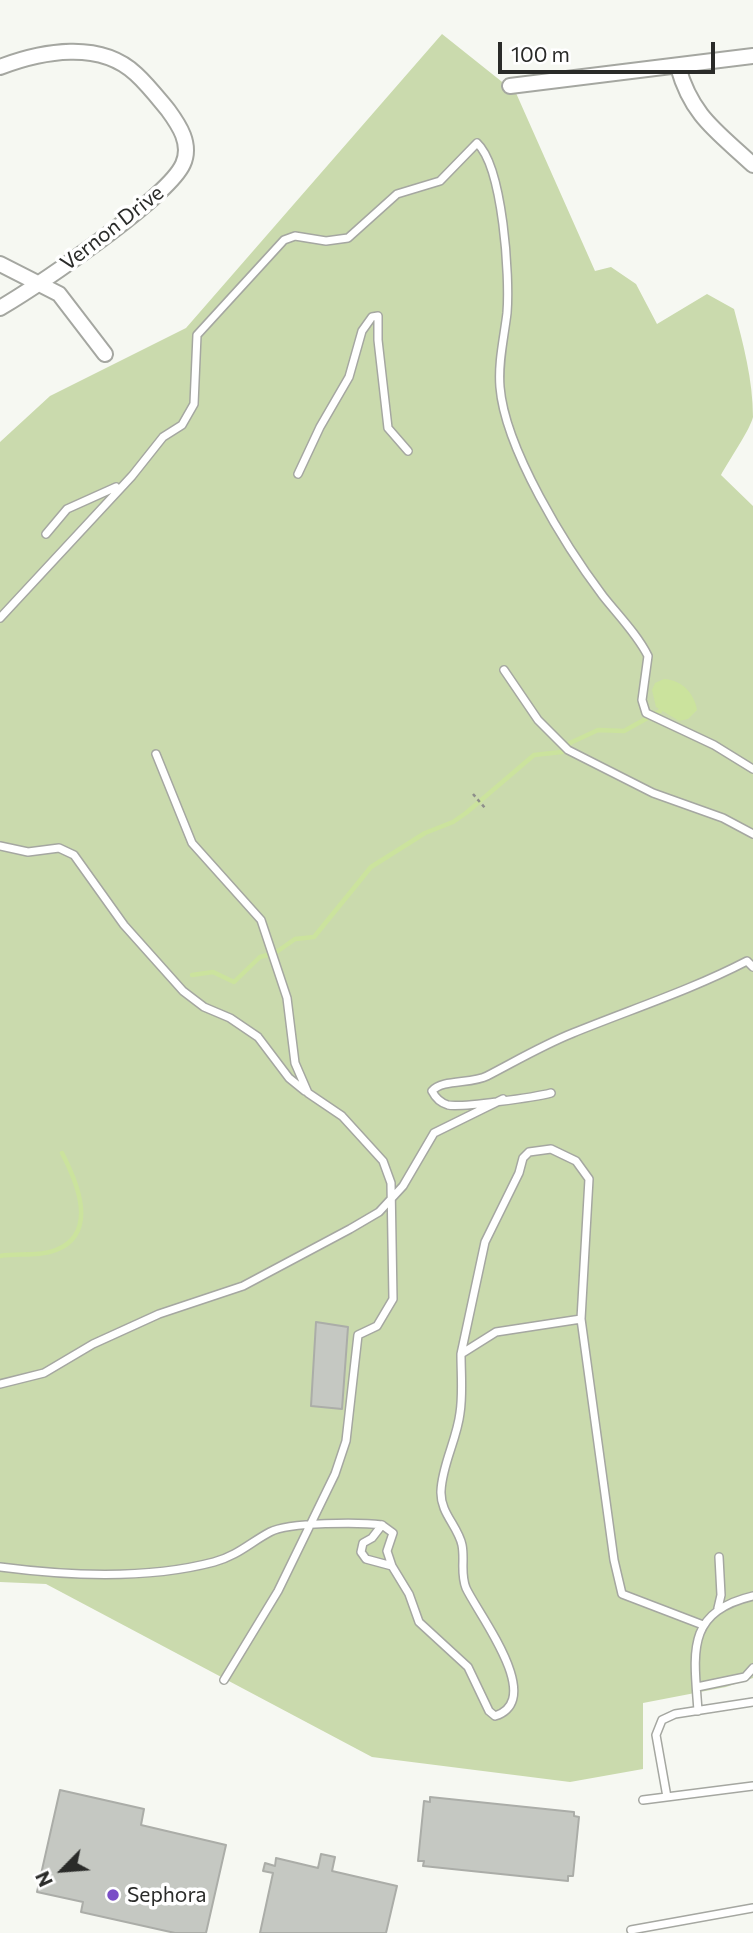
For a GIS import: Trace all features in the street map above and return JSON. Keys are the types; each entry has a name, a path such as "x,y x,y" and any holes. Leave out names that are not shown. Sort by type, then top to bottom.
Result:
{"street":[{"name":"Vernon Drive","path":"0,67 18,60 61,52 94,54 110,60 136,73 176,121 185,139 183,165 172,180 148,202 37,285 0,308"},
{"path":"510,86 753,56"},
{"path":"678,67 684,87 702,118 753,165"},
{"path":"0,264 59,294 105,354"}],"lane":[{"path":"0,618 158,443 182,425 194,404 197,335 284,240 295,236 326,241 348,238 397,194 440,181 477,143 485,150 493,173 502,232 507,310 500,388 506,418 514,438 561,537 648,656 642,700 646,713 714,745 753,769"},
{"path":"298,474 320,427 349,377 362,331 372,317 379,316 378,340 388,428 408,451"},
{"path":"46,534 67,509 123,483"},
{"path":"504,670 538,720 568,750 653,793 723,818 753,834"},
{"path":"156,754 192,843 261,920 287,998 295,1063 308,1093"},
{"path":"0,846 28,852 59,848 74,855 124,925 183,991 204,1007 246,1027 258,1037 289,1078 342,1116 383,1161 391,1183 393,1298 377,1326 358,1335 346,1441 335,1474 307,1526 278,1591 224,1680"},
{"path":"551,1093 526,1100 503,1099 446,1105 432,1091 442,1085 486,1077 509,1062 574,1032 636,1011 747,961 753,967"},
{"path":"0,1384 44,1373 93,1345 159,1314 243,1286 360,1223 379,1212 391,1199 409,1177 434,1133 503,1099"},
{"path":"0,1567 111,1574 159,1571 213,1562 239,1554 270,1532 362,1522 382,1525 393,1533 387,1551 409,1594 419,1622 468,1667 489,1711 495,1716 506,1712 513,1701 514,1686 491,1628 466,1588 461,1570 462,1546 444,1509 441,1490 460,1414 461,1354 485,1242 519,1173 523,1158 529,1152 551,1149 576,1161 589,1179 580,1319 614,1560 622,1594 703,1625"},
{"path":"461,1354 496,1332 580,1319"},
{"path":"382,1525 372,1538 363,1543 361,1552 366,1559 393,1566"},
{"path":"718,1608 721,1595 719,1557"},
{"path":"698,1710 696,1641 703,1625 727,1602 753,1596"},
{"path":"697,1687 745,1677 753,1668"},
{"path":"667,1797 656,1735 659,1725 676,1714 753,1702"},
{"path":"643,1800 753,1786"},
{"path":"631,1930 753,1908"}],"path":[{"path":"473,794 485,808"}],"shaded area":[{"path":"442,34 516,93 595,271 611,267 636,284 657,324 707,294 734,309 747,362 753,403 751,422 721,475 753,506 753,1678 726,1687 643,1703 643,1769 570,1782 372,1757 46,1584 0,1582 0,442 50,396 186,328"},
{"path":"664,679 682,685 693,698 697,710 688,719 679,721 656,707 652,690 655,683"}],"building":[{"path":"316,1322 348,1327 342,1409 311,1406"},
{"path":"60,1790 144,1809 141,1825 226,1845 206,1933 175,1933 81,1912 83,1902 37,1892"},
{"path":"430,1797 574,1812 574,1816 579,1817 573,1876 568,1876 568,1881 423,1866 424,1861 418,1861 424,1801 430,1802"},
{"path":"321,1854 335,1857 332,1871 397,1886 386,1933 260,1933 273,1873 263,1871 265,1863 275,1866 276,1858 318,1868"}],"waterway":[{"path":"192,975 213,972 234,982 260,957 275,953 295,939 314,937 371,867 425,833 453,822 534,755 562,752 570,743 598,730 624,731 660,711"},
{"path":"0,1256 56,1250 69,1242 77,1232 81,1206 62,1153"}],"place":[{"name":"Sephora","path":"113,1895"}]}
